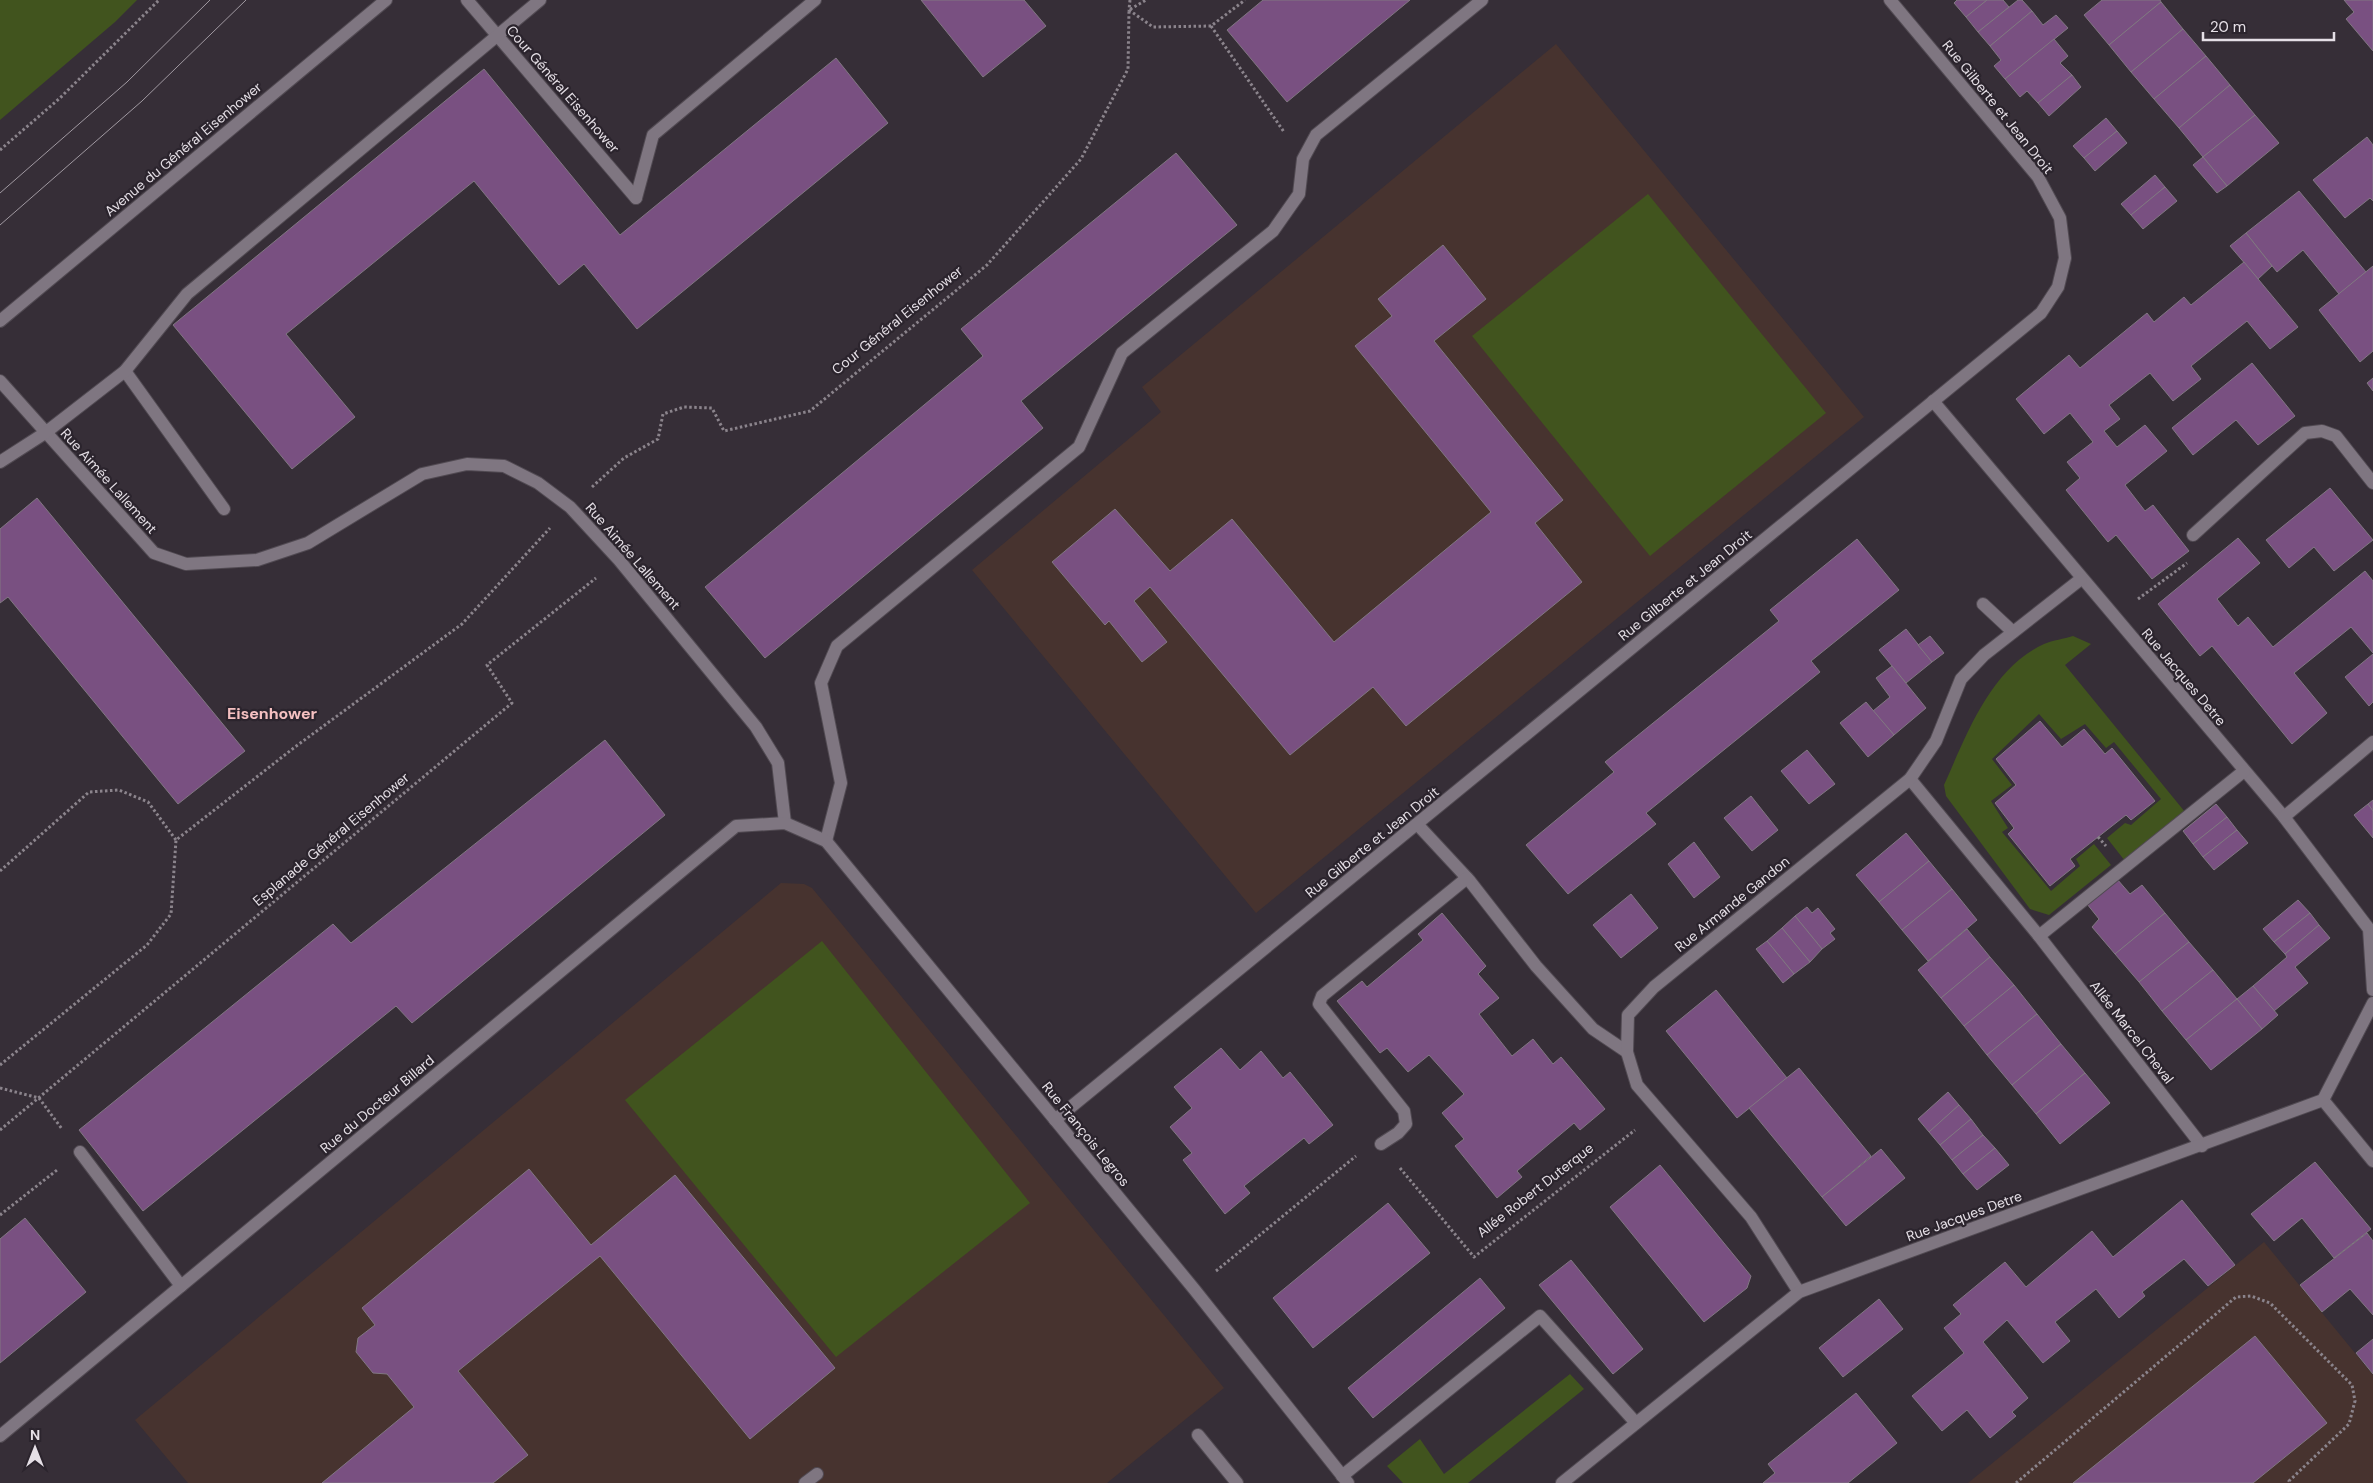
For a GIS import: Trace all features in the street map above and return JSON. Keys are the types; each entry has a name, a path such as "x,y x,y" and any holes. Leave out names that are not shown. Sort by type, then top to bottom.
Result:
{"street":[{"name":"Avenue du Général Eisenhower","path":"0,321 386,0"},
{"name":"Cour Général Eisenhower","path":"467,0 636,198 653,135 816,0"},
{"path":"0,462 45,433 124,371 187,294 540,0"},
{"path":"826,841 841,783 821,683 837,646 1079,447 1122,353 1273,231 1299,194 1303,160 1316,135 1482,0"},
{"name":"Rue Gilberte et Jean Droit","path":"1055,1120 2041,313 2058,287 2065,258 2060,218 2038,177 1890,0"},
{"path":"124,371 224,509"},
{"name":"Rue Aimée Lallement","path":"0,381 154,553 186,564 257,560 308,543 422,474 467,464 504,466 538,483 570,507 619,560 756,727 778,763 785,823"},
{"name":"Rue Jacques Detre","path":"1933,400 2081,579 2284,818 2368,929 2373,990"},
{"path":"2193,535 2305,433 2322,431 2336,436 2373,483"},
{"name":"Rue Armande Gandon","path":"1798,1292 1751,1217 1637,1085 1627,1052 1628,1015 1654,987 1910,779 1936,740 1961,679 1984,655 2081,579"},
{"path":"1983,604 2013,632"},
{"path":"2284,818 2373,742"},
{"path":"2039,936 2244,771"},
{"name":"Allée Marcel Cheval","path":"1910,779 2039,936 2202,1146"},
{"name":"Rue François Legros","path":"785,823 826,841 1194,1289 1345,1480"},
{"name":"Rue du Docteur Billard","path":"0,1436 736,826 785,823"},
{"path":"1417,824 1466,878 1536,966 1593,1028 1627,1052"},
{"path":"1381,1144 1406,1124 1404,1111 1319,1004 1322,996 1466,878"},
{"path":"2373,1003 2323,1100 2373,1161"},
{"name":"Rue Jacques Detre","path":"1562,1483 1798,1292 2202,1146 2323,1100"},
{"path":"80,1152 181,1286"},
{"path":"1345,1480 1540,1316 1636,1424"},
{"path":"1198,1435 1237,1483"},
{"path":"805,1483 817,1474"}],"path":[{"path":"0,150 60,98 159,0"},
{"path":"1129,10 1130,0"},
{"path":"1129,10 1146,0"},
{"path":"1129,10 1153,27 1211,26 1245,0"},
{"name":"Cour Général Eisenhower","path":"570,507 624,458 658,439 663,414 684,407 712,408 724,431 810,411 987,265 1081,159 1128,69 1129,10"},
{"path":"1211,26 1303,160"},
{"path":"176,840 295,747 462,624 570,507"},
{"name":"Esplanade Général Eisenhower","path":"0,1130 512,703 487,665 619,560"},
{"path":"2114,618 2189,562"},
{"path":"0,871 89,792 119,790 148,802 176,840 171,914 147,945 0,1065"},
{"path":"0,1088 39,1098 80,1152 0,1214"},
{"name":"Allée Robert Duterque","path":"1381,1144 1474,1257 1659,1111"},
{"path":"1194,1289 1376,1139 1381,1144"},
{"path":"2016,1483 2236,1297 2252,1296 2270,1302 2352,1385 2355,1401 2349,1424 2289,1481 2291,1483"}],"shaded area":[{"path":"1556,44 1864,417 1256,913 972,570 1161,412 1142,387"},
{"path":"781,883 804,884 812,888 1224,1388 1107,1483 188,1483 135,1420"},
{"path":"2264,1242 2373,1375 2373,1483 1968,1483"}],"green space":[{"path":"0,0 137,0 115,22 0,120"},
{"path":"1648,194 1826,413 1650,556 1472,336"},
{"path":"2073,636 2091,644 2065,665 2185,812 2125,861 2107,838 2125,823 2131,825 2161,799 2114,742 2106,748 2085,724 2061,739 2039,714 1992,759 2012,785 1991,801 2008,828 2002,832 2051,891 2080,866 2076,859 2094,844 2111,865 2049,915 2030,909 1946,796 1944,785 1982,705 2009,669 2025,655 2044,644"},
{"path":"822,941 1030,1203 836,1357 625,1100"},
{"path":"1570,1374 1584,1389 1468,1483 1403,1483 1387,1466 1420,1439 1444,1474"}],"building":[{"path":"921,0 1024,0 1046,26 983,77"},
{"path":"1263,0 1410,0 1287,102 1227,30"},
{"path":"1957,0 1987,0 1966,17 1954,3"},
{"path":"1987,0 2003,0 2009,7 1978,32 1966,17"},
{"path":"2018,0 2022,0 2032,11 1990,46 1978,32"},
{"path":"2102,0 2160,0 2161,2 2109,45 2084,15"},
{"path":"2344,0 2373,0 2373,51 2346,19 2354,12"},
{"path":"2161,2 2183,29 2131,72 2109,45"},
{"path":"2032,11 2043,25 2056,15 2068,28 2005,79 1994,66 2001,60 1990,46"},
{"path":"2183,29 2206,56 2154,99 2131,72"},
{"path":"2054,39 2068,56 2060,63 2072,75 2038,103 2027,91 2020,97 2005,79"},
{"path":"2206,56 2230,85 2179,128 2154,99"},
{"path":"836,58 888,123 637,329 584,264 559,285 474,181 286,334 355,417 292,469 173,325 484,69 620,235"},
{"path":"2072,75 2081,87 2049,116 2038,103"},
{"path":"2230,85 2255,115 2203,157 2179,128"},
{"path":"2255,115 2279,143 2227,186 2203,157"},
{"path":"2106,118 2117,131 2084,158 2073,146"},
{"path":"2117,131 2127,143 2095,171 2084,158"},
{"path":"2367,137 2373,145 2373,201 2370,198 2345,218 2313,180"},
{"path":"1176,153 1237,225 1021,401 1043,428 765,658 705,587 983,356 961,329"},
{"path":"2203,157 2227,186 2217,193 2193,165"},
{"path":"2155,175 2165,187 2131,215 2121,204"},
{"path":"2165,187 2177,201 2143,229 2131,215"},
{"path":"2299,191 2366,272 2339,294 2303,250 2277,272 2246,233"},
{"path":"2246,233 2272,266 2258,279 2230,246"},
{"path":"1443,245 1486,299 1434,341 1563,500 1535,523 1582,582 1406,726 1373,687 1290,755 1150,587 1134,601 1167,642 1142,662 1109,621 1105,625 1052,562 1115,509 1170,571 1232,519 1334,642 1491,512 1355,346 1392,316 1378,299"},
{"path":"2244,262 2298,327 2270,349 2247,321 2191,366 2201,379 2173,401 2150,373 2109,405 2120,419 2104,431 2117,447 2145,425 2167,451 2125,485 2145,511 2153,505 2189,551 2152,579 2116,535 2108,542 2066,490 2080,478 2067,462 2093,442 2070,413 2044,434 2016,399 2069,355 2080,368 2147,313 2154,322 2184,297 2191,305"},
{"path":"2373,266 2373,351 2360,362 2319,310"},
{"path":"2252,363 2295,416 2258,445 2236,420 2193,455 2172,428"},
{"path":"2373,378 2373,391 2367,383"},
{"path":"2330,488 2373,540 2334,571 2314,547 2289,568 2266,540"},
{"path":"37,498 245,751 178,804 8,597 0,603 0,529"},
{"path":"2238,538 2260,563 2217,599 2238,626 2248,617 2273,647 2365,571 2373,581 2373,653 2351,627 2294,673 2327,713 2292,744 2212,646 2200,656 2158,604"},
{"path":"1857,539 1899,590 1811,661 1820,672 1646,813 1656,824 1568,894 1526,845 1614,772 1605,762 1779,621 1770,610"},
{"path":"1906,629 1932,662 1906,683 1879,650"},
{"path":"1930,636 1944,653 1932,662 1918,645"},
{"path":"2373,654 2373,702 2369,706 2345,677"},
{"path":"1892,666 1926,708 1894,735 1873,711 1890,697 1876,678"},
{"path":"1866,702 1894,735 1868,757 1840,723"},
{"path":"2040,721 2062,747 2084,729 2105,754 2112,748 2155,801 2131,820 2126,815 2070,859 2075,866 2050,886 2008,834 2014,828 1995,803 2016,785 1996,759"},
{"path":"605,740 665,815 412,1023 396,1006 143,1211 79,1130 333,924 351,943"},
{"path":"1807,750 1835,784 1809,804 1781,771"},
{"path":"1751,796 1778,830 1752,851 1724,818"},
{"path":"2373,800 2373,811 2368,804"},
{"path":"2216,804 2227,817 2193,844 2183,831"},
{"path":"2368,804 2373,811 2373,838 2354,815"},
{"path":"2227,817 2237,830 2203,857 2193,844"},
{"path":"2237,830 2248,843 2214,870 2203,857"},
{"path":"1906,833 1929,861 1879,902 1856,875"},
{"path":"1694,842 1720,877 1694,898 1668,864"},
{"path":"1929,861 1952,889 1902,930 1879,902"},
{"path":"2117,879 2130,894 2142,885 2165,913 2115,954 2092,927 2099,919 2087,904"},
{"path":"1952,889 1977,920 1928,961 1902,930"},
{"path":"1631,894 1658,928 1621,958 1593,925"},
{"path":"2298,900 2310,913 2274,942 2263,929"},
{"path":"1807,907 1812,913 1818,908 1835,929 1830,933 1835,939 1822,949 1795,916"},
{"path":"1442,913 1486,966 1478,974 1499,998 1479,1014 1512,1056 1533,1039 1553,1064 1561,1057 1605,1109 1580,1130 1574,1123 1517,1171 1522,1177 1497,1198 1455,1146 1464,1139 1442,1113 1464,1094 1429,1055 1408,1072 1387,1048 1380,1053 1337,1001 1362,981 1367,987 1423,940 1418,934"},
{"path":"2165,913 2189,942 2139,982 2115,954"},
{"path":"2310,913 2319,925 2285,954 2274,942"},
{"path":"1795,916 1822,949 1810,962 1782,928"},
{"path":"2319,925 2330,938 2295,967 2308,983 2274,1011 2253,986 2287,957 2285,954"},
{"path":"1782,928 1810,962 1794,974 1767,941"},
{"path":"1967,929 1990,957 1941,998 1918,970"},
{"path":"1767,941 1794,974 1783,983 1756,949"},
{"path":"2189,942 2213,970 2162,1011 2139,982"},
{"path":"1990,957 2014,985 1964,1026 1941,998"},
{"path":"2213,970 2237,999 2186,1040 2162,1011"},
{"path":"2014,985 2037,1014 1987,1055 1964,1026"},
{"path":"2253,986 2278,1015 2262,1029 2237,999"},
{"path":"1716,990 1787,1078 1737,1118 1666,1031"},
{"path":"2237,999 2262,1029 2211,1070 2186,1040"},
{"path":"2037,1014 2061,1044 2012,1085 1987,1055"},
{"path":"2061,1044 2085,1073 2036,1114 2012,1085"},
{"path":"1221,1048 1240,1070 1261,1051 1283,1078 1290,1072 1333,1125 1309,1144 1304,1138 1244,1186 1250,1193 1225,1214 1183,1160 1192,1153 1170,1127 1192,1108 1174,1087"},
{"path":"1799,1068 1871,1156 1822,1197 1749,1108"},
{"path":"2085,1073 2110,1103 2060,1144 2036,1114"},
{"path":"1948,1092 1959,1105 1929,1132 1918,1119"},
{"path":"1959,1105 1971,1119 1940,1145 1929,1132"},
{"path":"1971,1119 1983,1135 1952,1160 1940,1145"},
{"path":"1983,1135 1995,1148 1963,1174 1952,1160"},
{"path":"1995,1148 2009,1165 1977,1190 1963,1174"},
{"path":"1881,1149 1905,1178 1846,1226 1822,1197"},
{"path":"2315,1162 2371,1229 2334,1258 2302,1218 2274,1241 2251,1214"},
{"path":"1660,1165 1751,1276 1747,1288 1704,1322 1610,1207"},
{"path":"529,1169 591,1245 675,1175 835,1368 750,1439 600,1256 458,1371 528,1455 493,1483 322,1483 414,1407 387,1374 373,1373 356,1352 358,1338 375,1325 362,1308"},
{"path":"2182,1200 2235,1265 2208,1286 2184,1259 2142,1292 2145,1296 2119,1318 2096,1289 2055,1322 2070,1341 2043,1363 2007,1320 1983,1342 2028,1398 2012,1412 2016,1416 1990,1438 1967,1410 1942,1431 1912,1396 1964,1353 1944,1328 1961,1314 1953,1305 2005,1262 2026,1287 2092,1231 2113,1257"},
{"path":"1388,1203 1430,1253 1313,1348 1273,1298"},
{"path":"25,1218 86,1292 0,1363 0,1239"},
{"path":"2367,1233 2373,1241 2373,1315 2350,1289 2322,1312 2300,1285"},
{"path":"1571,1260 1643,1349 1613,1374 1539,1285"},
{"path":"1480,1278 1505,1308 1373,1418 1348,1388"},
{"path":"1879,1299 1903,1329 1843,1377 1819,1348"},
{"path":"2255,1336 2327,1423 2253,1483 2073,1483"},
{"path":"2373,1339 2373,1374 2356,1353"},
{"path":"1856,1393 1897,1443 1848,1483 1763,1483 1775,1473 1768,1464"}],"tram line":[{"path":"0,193 127,82 210,0"},
{"path":"0,225 142,101 246,0"}],"district":[{"name":"Eisenhower","path":"272,713"}]}
